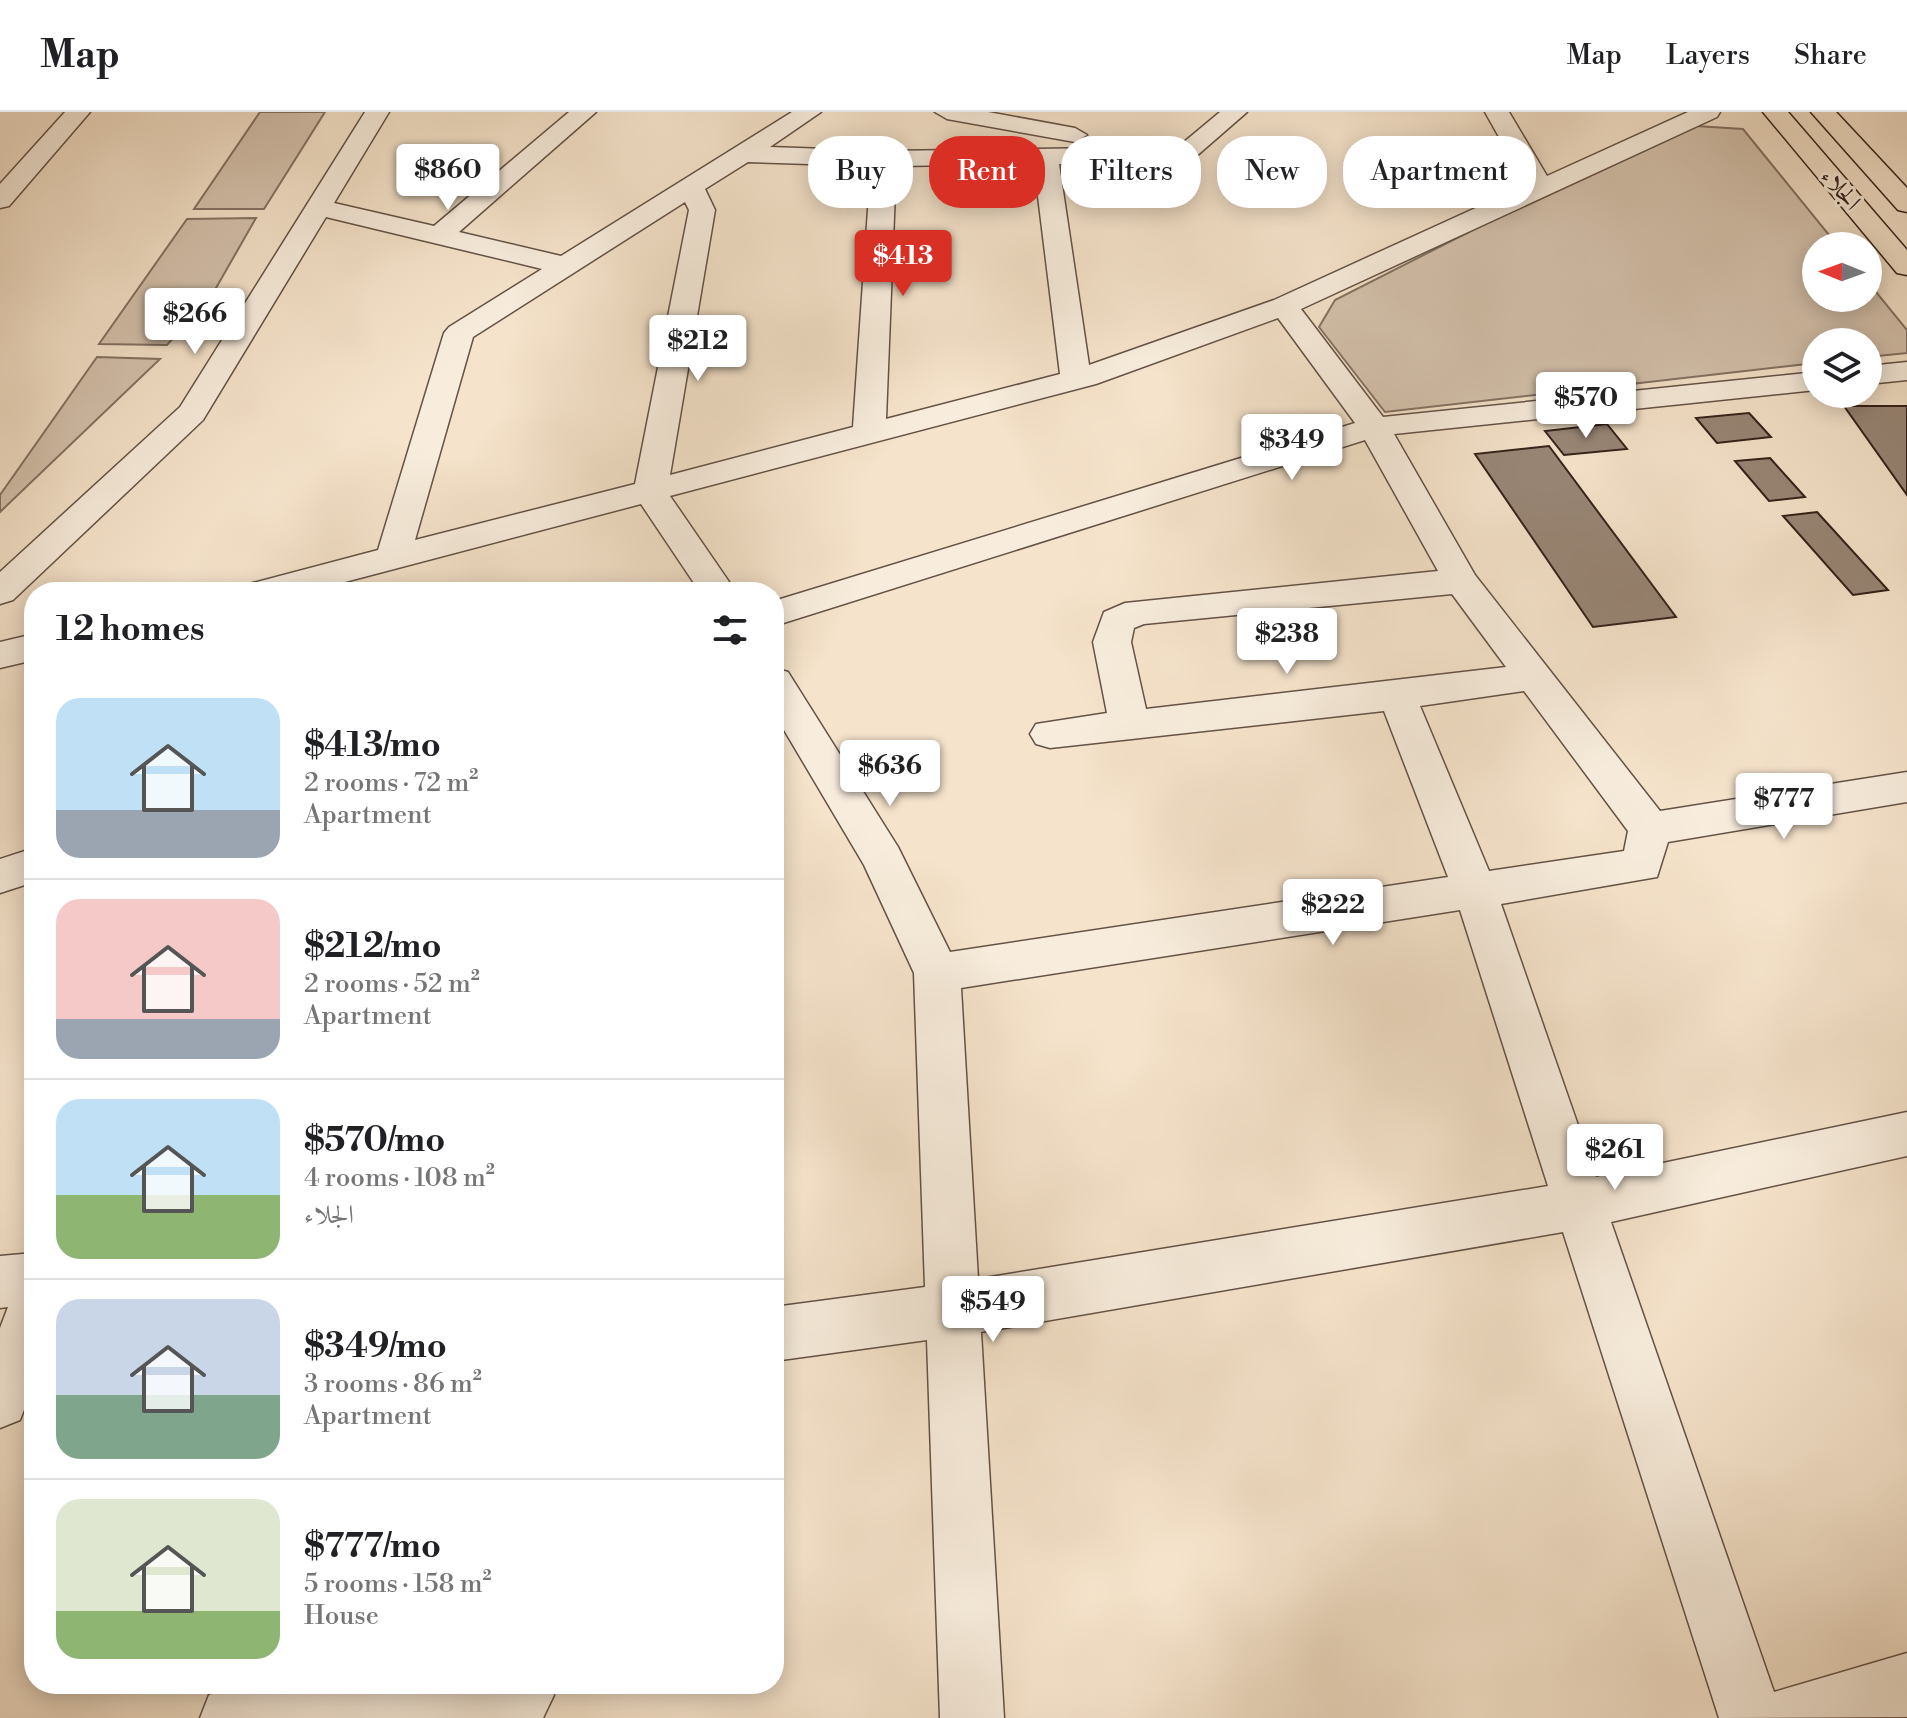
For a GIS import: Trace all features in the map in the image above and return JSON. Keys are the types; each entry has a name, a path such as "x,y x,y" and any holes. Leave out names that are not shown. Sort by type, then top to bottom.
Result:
{"highway":[{"name":"الجلاء","path":"1775,112 1907,267"},
{"name":"الجلاء","path":"1823,112 1907,204"}],"street":[{"path":"0,200 78,112"},
{"path":"1,591 192,413 377,112"},
{"path":"439,236 584,112"},
{"path":"392,561 459,333 809,112"},
{"path":"947,112 1082,136"},
{"path":"1201,140 1235,112"},
{"path":"1497,112 1541,188"},
{"path":"304,582 1076,379 1284,306 1708,112"},
{"path":"742,154 808,156"},
{"path":"1061,155 1045,155 1076,379"},
{"path":"691,186 702,210 650,492 711,582"},
{"path":"318,207 566,266"},
{"path":"869,434 881,208"},
{"path":"937,973 1642,865 1650,829 1461,581 1374,427 1284,306"},
{"path":"1882,374 1907,371"},
{"path":"784,611 1374,427 1802,382"},
{"path":"1129,723 1112,642 1117,621 1138,612 1461,581"},
{"path":"0,655 24,649"},
{"path":"1050,734 1397,696 1533,676"},
{"path":"1397,696 1475,891 1751,1718"},
{"path":"784,697 883,859 937,973 972,1718"},
{"path":"1650,829 1907,787"},
{"path":"0,876 24,868"},
{"path":"784,1333 952,1310 1579,1205 1907,1134"},
{"path":"0,1282 24,1280"},
{"path":"0,1400 24,1336"},
{"path":"1788,1718 1907,1685"},
{"path":"232,1718 521,1699"}],"shaded area":[{"path":"260,112 325,112 264,209 194,209"},
{"path":"1680,125 1743,129 1827,232 1802,232 1802,312 1882,312 1882,299 1907,330 1907,353 1882,356 1882,328 1802,328 1802,365 1385,412 1319,327 1335,300 1516,208 1536,208 1536,198"},
{"path":"256,218 212,295 167,345 99,344 187,219"},
{"path":"97,357 160,359 0,512 0,495"}],"building":[{"path":"1907,406 1907,495 1845,408"},
{"path":"1749,413 1771,437 1717,443 1696,418"},
{"path":"1607,424 1627,449 1564,455 1545,431"},
{"path":"1549,446 1676,617 1593,627 1475,454"},
{"path":"1770,458 1805,497 1769,501 1735,461"},
{"path":"1817,512 1888,590 1853,595 1783,516"}]}
